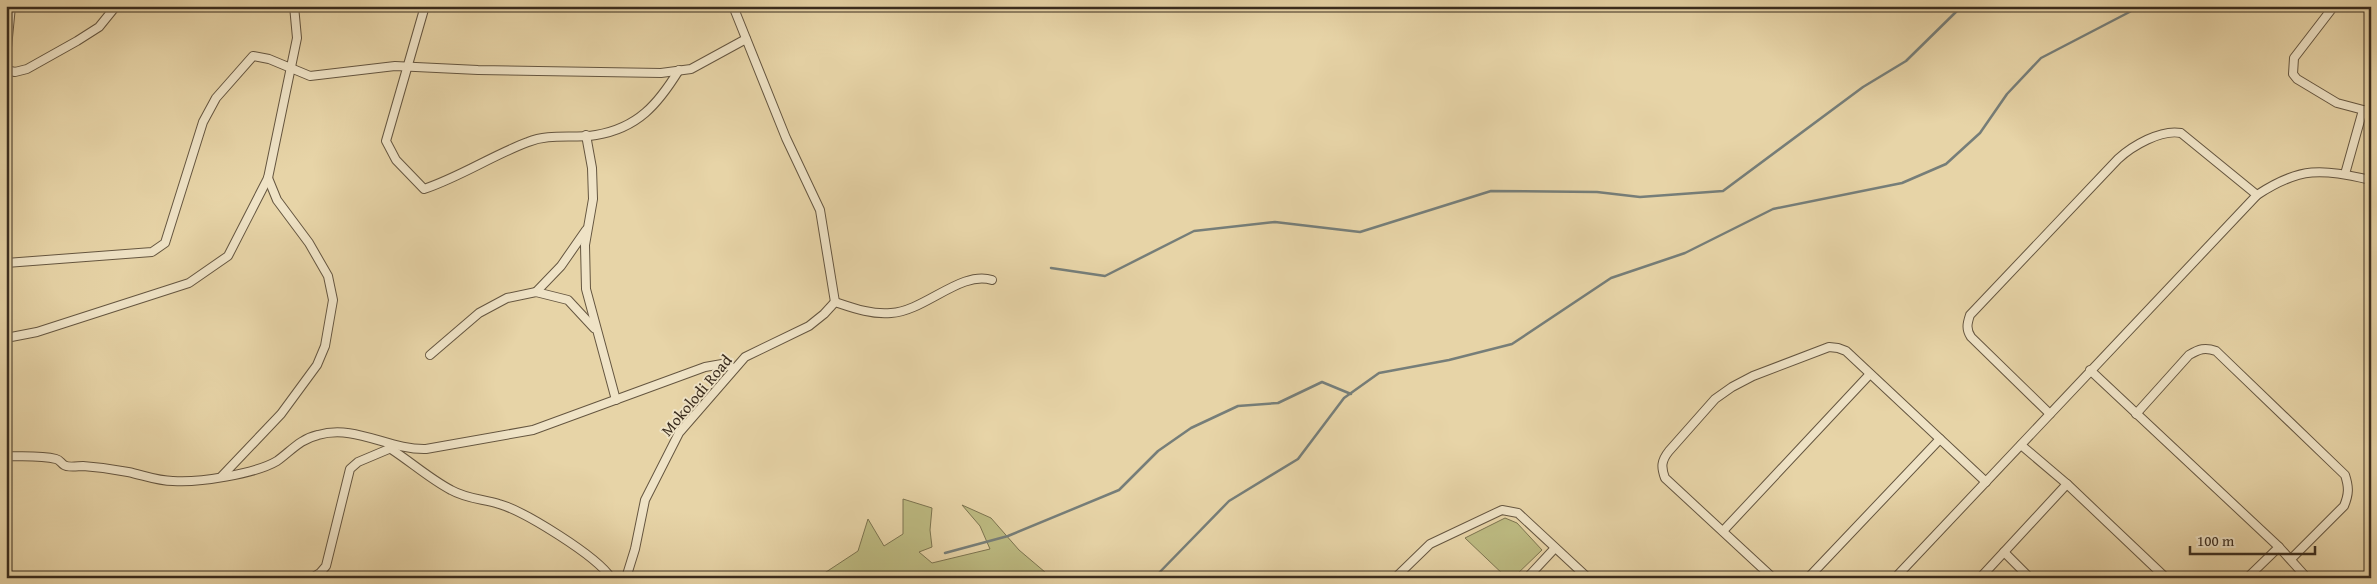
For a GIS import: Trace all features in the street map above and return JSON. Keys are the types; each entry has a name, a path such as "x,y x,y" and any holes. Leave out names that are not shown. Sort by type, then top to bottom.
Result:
{"street":[{"path":"6,58 11,6"},
{"path":"6,70 16,72 27,69 77,40 99,27 116,6"},
{"path":"6,338 38,332 189,283 228,256 268,178 297,38 294,6"},
{"path":"425,6 386,141 396,160 424,189 529,141 558,135 595,135 644,116 663,96 680,70"},
{"path":"733,6 786,138 820,210 835,302 873,313 893,313 916,307 974,278 992,280"},
{"path":"2334,6 2294,58 2293,74 2297,79 2337,103 2367,111 2345,174"},
{"path":"2365,6 2371,11"},
{"path":"6,262 152,252 165,242 203,122 216,98 253,56 269,58 310,76 408,66 478,70 651,73 691,69 746,39"},
{"path":"2050,414 1971,337 1967,330 1970,315 2126,152 2172,132 2186,136 2257,195"},
{"path":"586,135 592,168 593,200 585,245 586,289 595,330 616,400"},
{"path":"1895,578 2257,195 2285,178 2301,173 2325,171 2371,180"},
{"path":"222,476 281,414 317,365 325,346 333,300 328,276 309,243 277,200 268,178"},
{"path":"536,292 561,266 588,227"},
{"path":"430,354 479,313 507,298 536,292 568,300 595,330"},
{"name":"Mokolodi Road","path":"626,578 635,549 645,500 672,444 734,368 745,358 809,326 835,302"},
{"path":"1773,578 1665,478 1662,464 1669,450 1715,399 1753,376 1829,347 1846,351 1986,482"},
{"path":"2136,414 2189,355 2199,349 2208,348 2216,351 2345,475 2347,480 2348,496 2344,506 2291,559"},
{"path":"6,456 57,459 64,466 105,468 174,482 198,480 255,470 269,465 278,460 298,442 319,434 338,433 365,436 394,447 414,450 426,449 533,430 705,367 722,364 734,368"},
{"path":"2090,370 2291,559 2307,578"},
{"path":"1723,531 1870,374"},
{"path":"1808,578 1940,439"},
{"path":"2021,445 2067,484 2166,578"},
{"path":"312,578 326,566 350,469 358,462 394,447"},
{"path":"394,447 451,490 475,499 507,507 564,539 598,562 611,578"},
{"path":"1980,578 2067,484"},
{"path":"1396,578 1430,544 1497,511 1518,513 1588,578"},
{"path":"2246,578 2278,547"},
{"path":"1527,578 1555,548"},
{"path":"2004,552 2030,578"}],"shaded area":[{"path":"903,499 932,508 930,530 932,547 919,552 932,563 990,549 980,526 962,505 991,518 1019,550 1052,578 822,578 823,574 858,551 868,519 884,546 903,534"},
{"path":"1505,518 1517,523 1542,550 1513,578 1507,578 1465,538"}],"waterway":[{"path":"1051,268 1105,276 1194,231 1275,222 1360,232 1491,191 1597,192 1640,197 1723,191 1863,87 1906,61 1962,6"},
{"path":"1154,578 1229,501 1298,459 1344,398 1379,373 1449,360 1512,344 1611,278 1685,253 1773,209 1902,183 1946,164 1980,133 2007,94 2041,58 2141,6"},
{"path":"945,553 1008,536 1119,490 1158,451 1191,428 1238,406 1278,403 1322,382 1351,394"}]}
